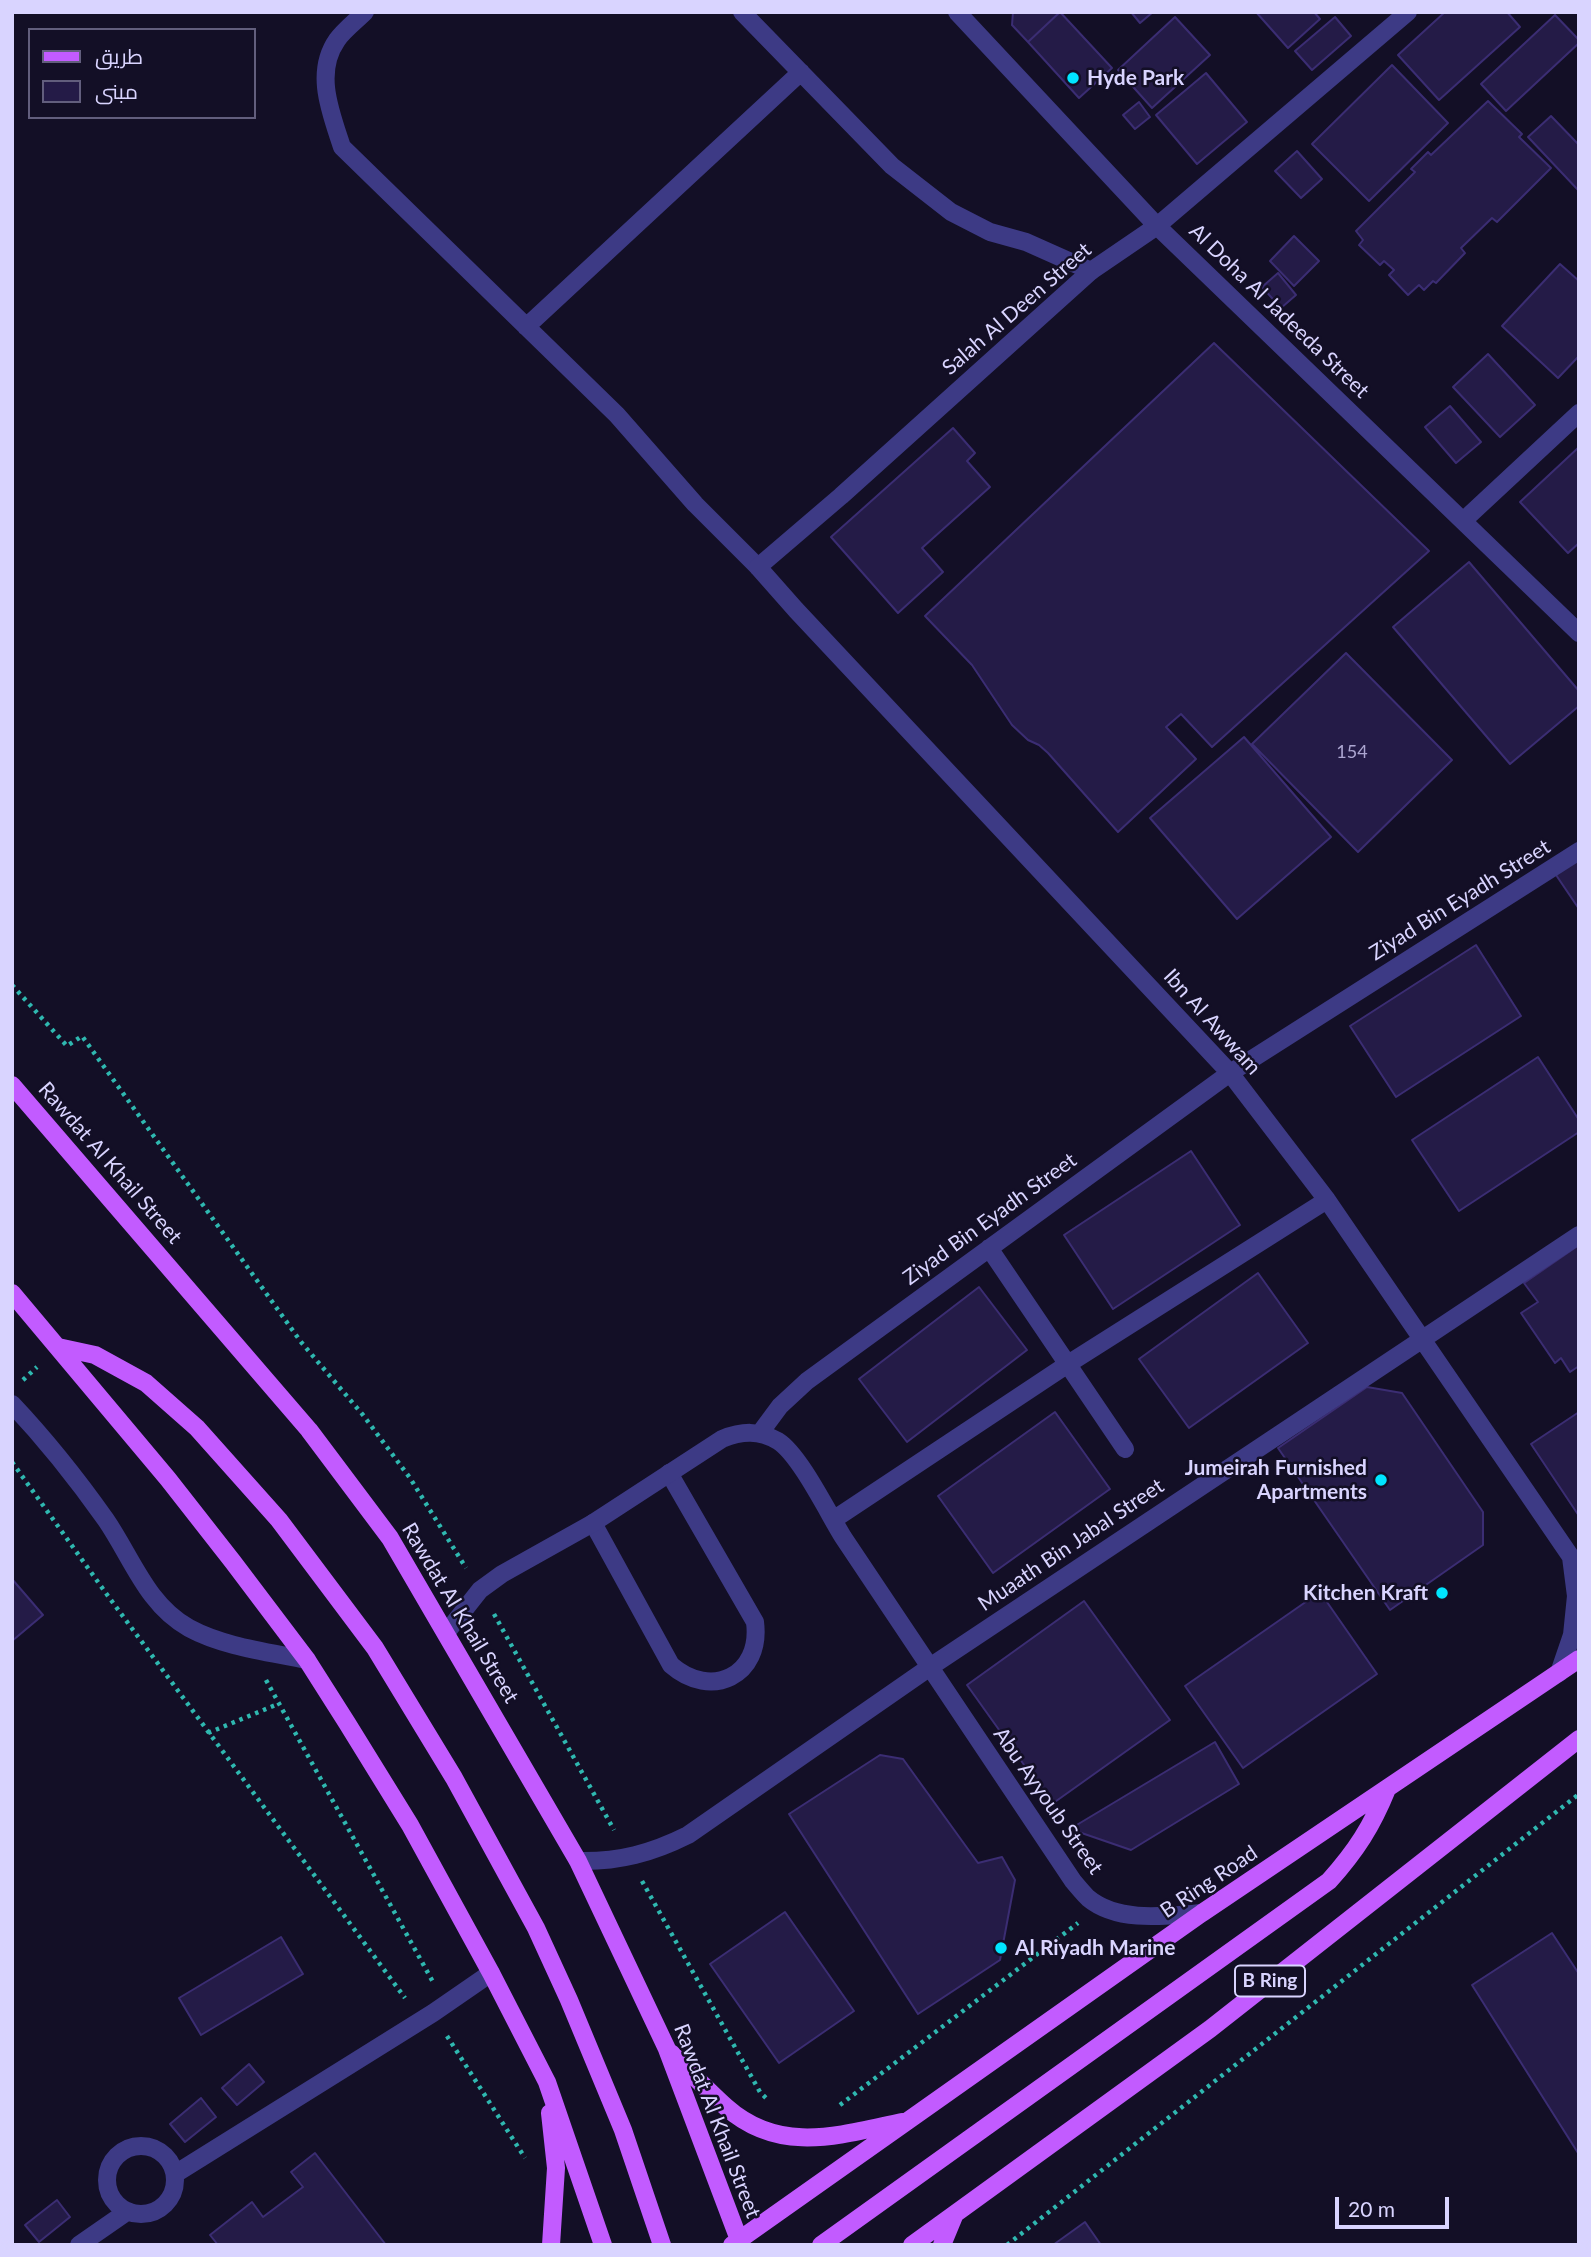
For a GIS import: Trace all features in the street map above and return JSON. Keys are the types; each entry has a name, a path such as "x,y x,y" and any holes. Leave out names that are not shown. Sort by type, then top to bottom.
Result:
{"main road":[{"name":"Rawdat Al Khail Street","path":"12,1084 309,1430 390,1538 578,1861 667,2049 738,2244"},
{"path":"12,1293 168,1479 307,1660 410,1825 547,2082 603,2245"},
{"path":"58,1348 95,1355 146,1382 197,1427 279,1520 375,1648 454,1777 536,1928 623,2130 662,2245"},
{"name":"B Ring Road","path":"738,2244 1202,1913 1579,1659"},
{"name":"B Ring","path":"912,2245 1210,2029 1579,1739"},
{"path":"821,2245 1329,1881 1354,1853 1374,1823 1388,1789"},
{"path":"667,2049 735,2113 762,2129 782,2136 825,2137 909,2121"},
{"path":"547,2082 556,2168 551,2245"},
{"path":"942,2245 955,2215"}],"street":[{"name":"Ibn Al Awwam","path":"365,12 337,40 326,65 326,100 342,147 617,415 695,504 758,567 1230,1073 1327,1200 1575,1558 1576,1596 1572,1635 1559,1673"},
{"path":"742,12 892,166 951,212 990,232 1026,242 1091,271"},
{"name":"Al Doha Al Jadeeda Street","path":"957,12 1157,226 1579,633"},
{"name":"Salah Al Deen Street","path":"758,567 1091,271 1157,226 1408,12"},
{"path":"526,327 801,72"},
{"path":"1463,522 1579,413"},
{"name":"Ziyad Bin Eyadh Street","path":"760,1433 780,1406 807,1381 1230,1073 1579,851"},
{"path":"833,1520 1068,1364 1327,1200"},
{"name":"Muaath Bin Jabal Street","path":"578,1861 629,1858 660,1849 688,1835 930,1667 1579,1235"},
{"path":"989,1248 1125,1449"},
{"path":"12,1404 108,1522 145,1586 168,1613 189,1628 215,1639 307,1660"},
{"path":"446,1633 480,1590 502,1574 593,1523 722,1439 740,1432 760,1433"},
{"name":"Abu Ayyoub Street","path":"760,1433 780,1442 797,1461 930,1667 1073,1881 1088,1898 1101,1906 1149,1917 1202,1913"},
{"path":"593,1523 671,1665 693,1680 708,1683 734,1675 746,1665 754,1652 757,1637 755,1622 669,1473"},
{"path":"175,2174 491,1973"},
{"path":"134,2146 152,2147 167,2157 175,2174 174,2192 163,2206 146,2213 128,2211 118,2205 108,2189 108,2170 117,2155 134,2146"},
{"path":"79,2245 128,2211"}],"path":[{"path":"12,985 67,1046 82,1036 301,1342 363,1415 410,1478 480,1590 760,2092 772,2104"},
{"path":"12,1462 402,1995 421,2009 432,2011"},
{"path":"108,1596 127,1611"},
{"path":"261,1670 428,1969 435,1994 432,2011 526,2160"},
{"path":"208,1733 278,1704"},
{"path":"1007,2245 1579,1794"},
{"path":"834,2109 1101,1906"}],"building":[{"path":"1013,12 1060,12 1028,42 1012,25"},
{"path":"1060,12 1112,68 1079,98 1028,42"},
{"path":"1131,12 1153,12 1140,23"},
{"path":"1256,12 1314,12 1320,19 1288,48"},
{"path":"1445,12 1507,12 1520,27 1439,100 1398,55"},
{"path":"1555,15 1579,43 1506,111 1481,84"},
{"path":"1175,17 1210,55 1152,108 1118,70"},
{"path":"1335,17 1351,36 1312,70 1295,51"},
{"path":"1392,65 1448,123 1369,201 1312,144"},
{"path":"1206,73 1247,122 1197,164 1156,115"},
{"path":"1488,101 1522,134 1519,137 1551,168 1497,222 1492,218 1461,248 1465,253 1436,283 1433,281 1424,290 1419,285 1408,295 1389,275 1394,270 1384,261 1380,265 1359,245 1363,240 1356,231 1415,172 1411,169 1428,152 1431,155"},
{"path":"1139,102 1150,117 1135,129 1123,115"},
{"path":"1551,116 1579,145 1579,191 1528,137"},
{"path":"1297,151 1322,179 1301,198 1275,171"},
{"path":"1294,236 1319,261 1294,286 1270,261"},
{"path":"1560,264 1579,281 1579,356 1558,378 1502,326"},
{"path":"1278,273 1296,295 1281,308 1262,287"},
{"path":"1214,343 1429,551 1212,747 1181,714 1166,727 1196,759 1118,832 1048,753 1012,725 972,665 925,616"},
{"path":"1488,354 1535,405 1500,437 1453,387"},
{"path":"1450,406 1481,442 1456,463 1425,427"},
{"path":"953,428 975,453 967,461 990,487 922,548 943,572 898,613 831,537"},
{"path":"1579,447 1579,543 1568,553 1520,502"},
{"path":"1469,562 1579,691 1579,706 1510,764 1393,627"},
{"path":"1346,653 1452,760 1358,852 1252,744"},
{"path":"1244,737 1331,837 1237,919 1150,818"},
{"path":"1579,855 1579,909 1554,872"},
{"path":"1476,945 1521,1016 1396,1097 1350,1026"},
{"path":"1538,1057 1579,1120 1579,1132 1459,1211 1412,1140"},
{"path":"1191,1151 1240,1225 1113,1309 1064,1235"},
{"path":"1579,1245 1579,1366 1570,1372 1561,1358 1555,1363 1521,1313 1538,1302 1524,1283"},
{"path":"1258,1273 1308,1343 1189,1428 1139,1359"},
{"path":"979,1287 1027,1350 907,1442 859,1379"},
{"name":"Jumeirah Furnished Apartments","path":"1367,1387 1402,1393 1483,1512 1483,1545 1390,1610 1278,1448"},
{"path":"1055,1412 1110,1489 993,1573 938,1496"},
{"path":"1579,1412 1579,1516 1531,1444"},
{"path":"12,1579 43,1615 12,1641"},
{"path":"1320,1592 1377,1674 1243,1768 1185,1686"},
{"path":"1084,1601 1170,1720 1052,1804 967,1685"},
{"path":"1215,1742 1239,1784 1131,1850 1070,1829"},
{"path":"880,1755 903,1759 978,1863 1002,1857 1015,1880 1000,1960 918,2014 789,1814"},
{"path":"785,1912 854,2011 779,2063 710,1964"},
{"path":"1552,1933 1579,1974 1578,2153 1472,1985"},
{"path":"281,1937 303,1974 201,2035 179,1998"},
{"path":"249,2064 264,2082 237,2105 222,2088"},
{"path":"201,2098 216,2117 185,2142 170,2124"},
{"path":"315,2153 386,2245 218,2245 210,2235 252,2202 263,2217 303,2187 291,2172"},
{"path":"57,2200 70,2217 39,2242 25,2225"},
{"path":"1085,2222 1101,2245 1053,2245"}],"place":[{"name":"Hyde Park","path":"1073,78"},
{"name":"Jumeirah Furnished Apartments","path":"1381,1480"},
{"name":"Kitchen Kraft","path":"1442,1593"},
{"name":"Al Riyadh Marine","path":"1001,1948"}]}
